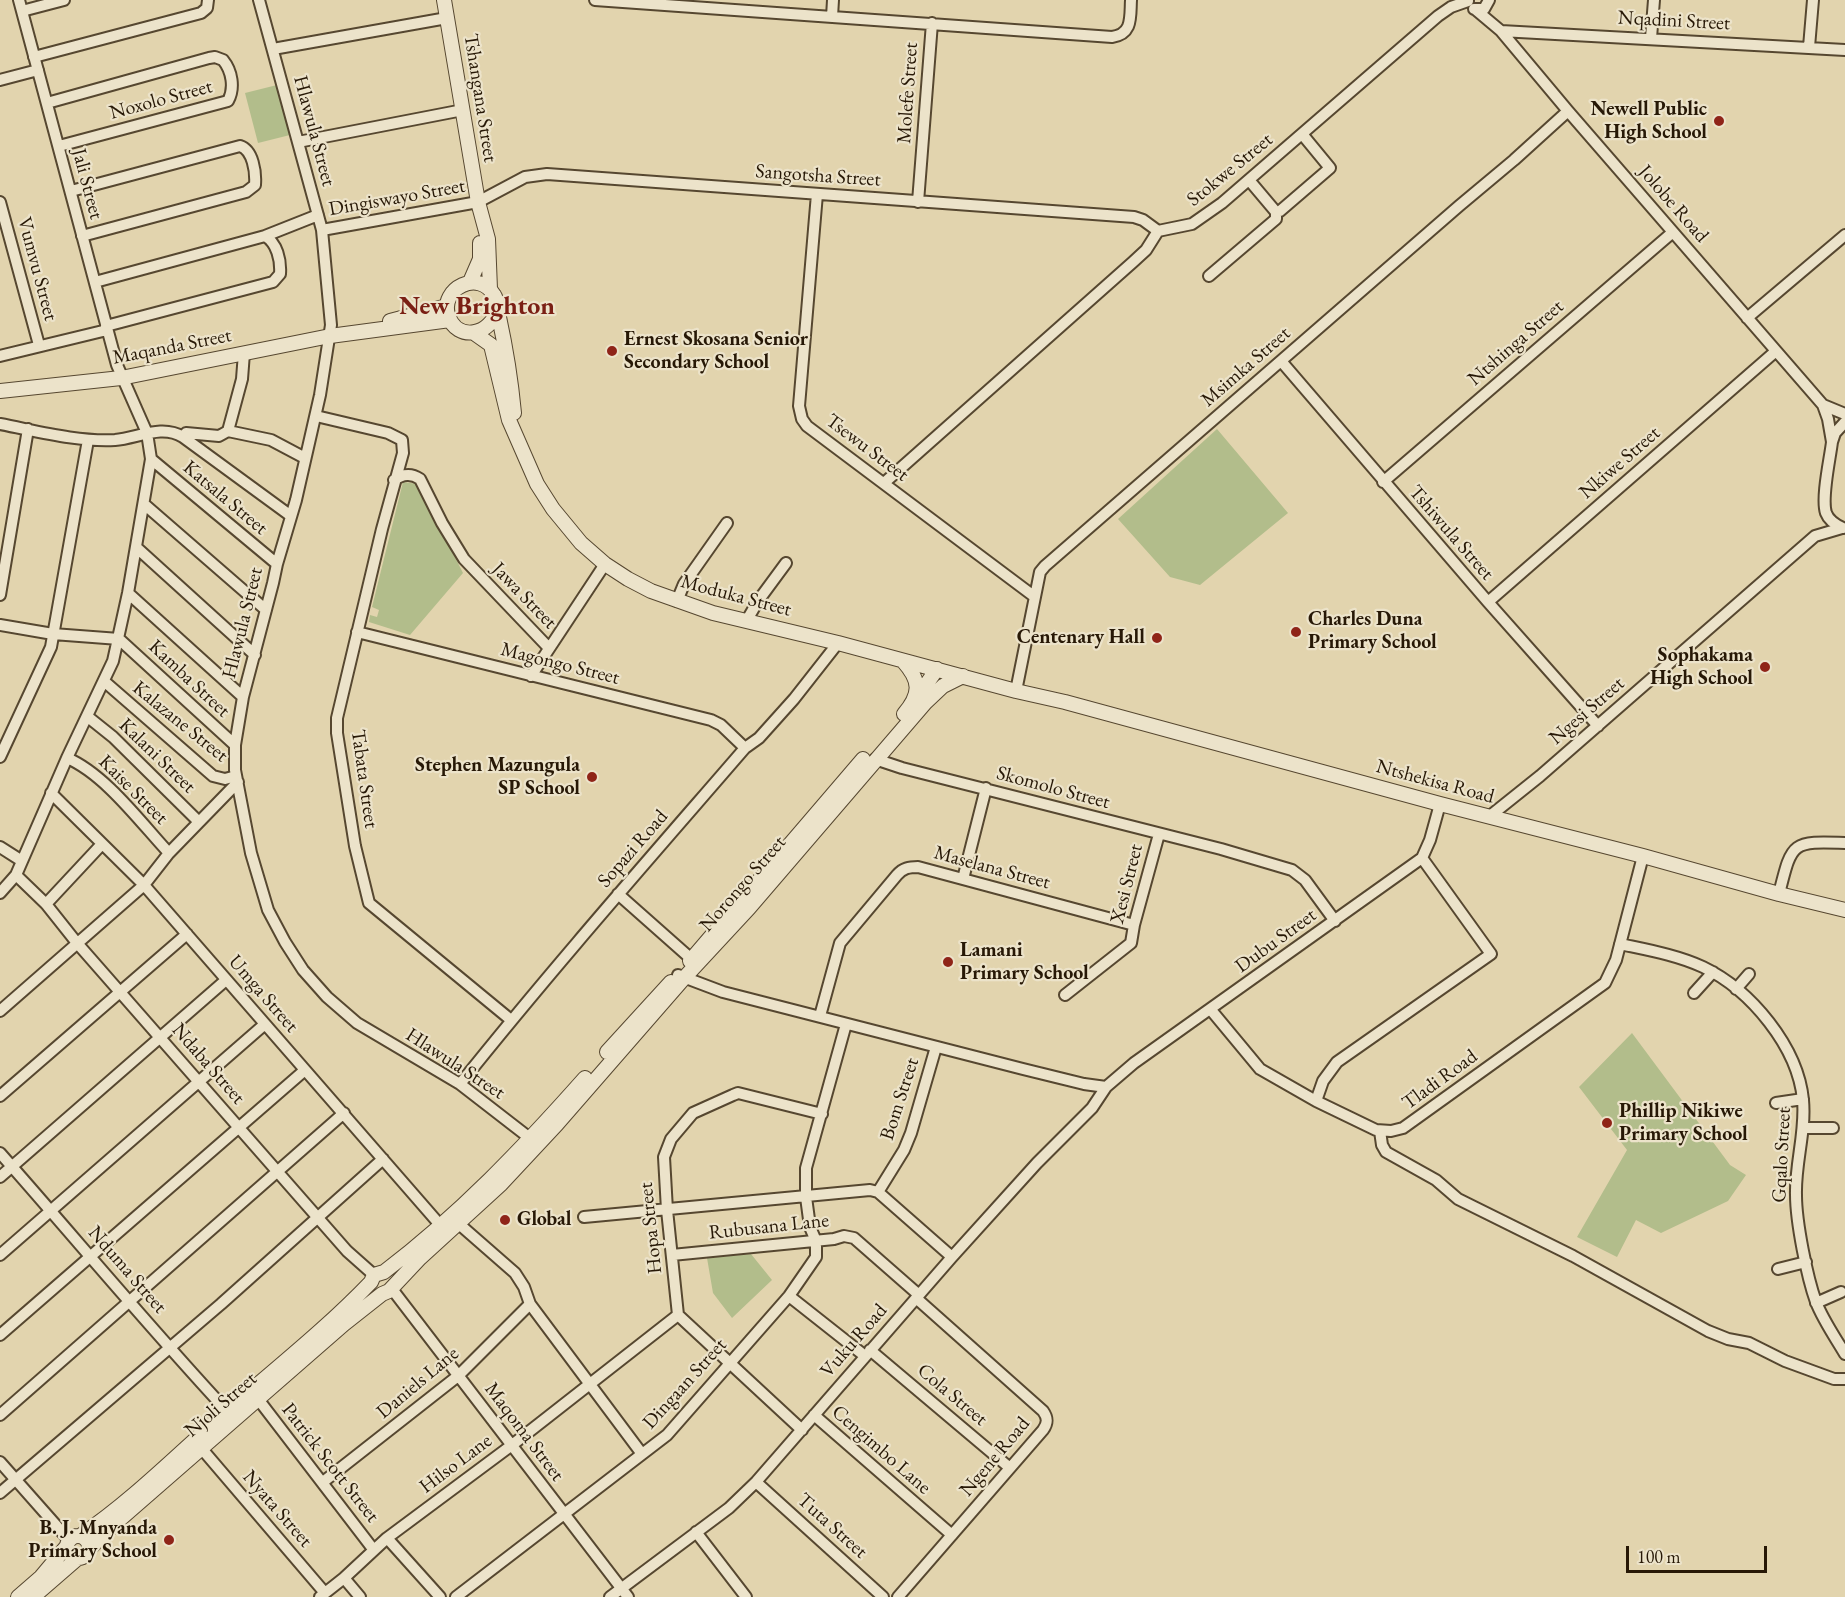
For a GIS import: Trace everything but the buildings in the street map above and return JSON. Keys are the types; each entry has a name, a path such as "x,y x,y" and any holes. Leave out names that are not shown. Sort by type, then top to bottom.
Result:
{"street":[{"path":"20,6 64,0"},
{"path":"34,57 201,12 207,8 208,0"},
{"name":"Hlawula Street","path":"259,0 322,230 331,326 316,416 243,698 235,745 237,779 251,853 268,910 303,970 327,997 357,1023 460,1084 531,1138"},
{"name":"Tshangana Street","path":"444,0 478,202 488,239 490,289"},
{"path":"595,0 1112,36 1123,34 1130,25 1131,0"},
{"path":"832,17 833,0"},
{"path":"1476,10 1484,9 1489,0"},
{"name":"Jolobe Road","path":"1489,0 1499,29"},
{"path":"1652,38 1654,0"},
{"path":"1809,47 1813,0"},
{"name":"Jolobe Road","path":"1468,1 1472,8 1499,29 1823,405 1832,442"},
{"name":"Stokwe Street","path":"1158,231 1192,224 1222,203 1438,16 1451,7 1468,1"},
{"name":"Jali Street","path":"0,893 16,875 51,793 113,661 137,548 151,459 147,433 121,378 106,328 20,6"},
{"path":"273,49 447,18"},
{"name":"Molefe Street","path":"918,202 932,23"},
{"name":"Nqadini Street","path":"1499,29 1845,50"},
{"name":"Noxolo Street","path":"47,103 215,57 223,60 230,74 232,91 228,101 59,146"},
{"path":"0,80 38,70"},
{"path":"298,142 463,110"},
{"name":"Msimka Street","path":"1016,691 1040,572 1045,566 1568,111"},
{"path":"1276,212 1330,170 1325,160 1302,134"},
{"path":"71,191 240,146 248,151 255,173 255,185 246,192 82,236"},
{"name":"Sangotsha Street","path":"478,202 525,177 547,174 1134,217 1143,220 1158,231"},
{"path":"1209,276 1276,219 1276,212 1249,180"},
{"name":"Tsewu Street","path":"817,194 800,413 807,426 1035,597"},
{"name":"Vumvu Street","path":"0,202 39,345"},
{"name":"Tshangana Street","path":"470,282 480,259 478,202"},
{"name":"Dingiswayo Street","path":"322,230 478,202"},
{"path":"95,282 265,236 318,215"},
{"path":"884,483 1133,262 1146,250 1158,231"},
{"name":"Ntshinga Street","path":"1383,482 1673,232"},
{"path":"1747,318 1845,235"},
{"path":"0,356 273,282 280,274 279,262 274,243 265,236"},
{"path":"470,282 490,289 497,309 496,316 488,327 474,333 460,330 449,313 452,292 470,282"},
{"name":"Moduka Street","path":"497,309 511,388 516,436"},
{"name":"Maqanda Street","path":"0,391 121,378 449,313"},
{"name":"Moduka Street","path":"474,333 491,345 507,411 531,472 553,509 581,543 605,564 640,587 677,601 1016,691"},
{"name":"Nkiwe Street","path":"1488,602 1776,351"},
{"path":"228,431 242,379 244,353"},
{"name":"Tshiwula Street","path":"1281,362 1383,482 1598,726"},
{"name":"Jolobe Road","path":"1823,405 1845,414"},
{"name":"Tabata Street","path":"316,416 388,433 402,440 403,453 394,480 337,718 337,732 356,846 369,903 511,1020"},
{"path":"1844,528 1833,523 1824,503 1832,442 1835,433 1845,422"},
{"path":"0,424 88,440 114,440 147,433 173,432 291,516"},
{"path":"0,595 28,429"},
{"path":"183,437 186,433 219,436 228,431 271,440 305,458"},
{"path":"0,757 47,657 88,440"},
{"name":"Katsala Street","path":"151,459 277,564"},
{"name":"Jawa Street","path":"394,480 407,474 420,479 448,535 473,569 548,647"},
{"path":"144,504 266,610"},
{"name":"Ngesi Street","path":"1490,816 1598,726 1815,536 1826,511"},
{"path":"677,601 684,584 727,523"},
{"name":"Ngesi Street","path":"1815,536 1844,528"},
{"path":"137,548 255,655"},
{"path":"747,621 758,601 786,562"},
{"name":"Jawa Street","path":"531,676 548,647 605,564"},
{"path":"128,593 243,698"},
{"path":"0,625 53,634 119,639"},
{"name":"Magongo Street","path":"357,632 711,720 721,725 745,748"},
{"name":"Kamba Street","path":"119,639 235,745"},
{"name":"Sopazi Road","path":"460,1084 618,894 745,748 759,738 794,699 838,643"},
{"path":"903,661 915,677 915,700"},
{"name":"Norongo Street","path":"552,1122 652,1001 682,976 694,962 915,700 937,669"},
{"name":"Norongo Street","path":"694,962 749,908 875,759 938,690 963,676"},
{"name":"Kalazane Street","path":"105,682 213,776 237,779"},
{"name":"Ntshekisa Road","path":"1016,691 1065,702 1440,804 1845,910"},
{"name":"Kalani Street","path":"88,717 112,737 199,822"},
{"name":"Kaise Street","path":"67,758 79,763 96,776 169,853"},
{"name":"Skomolo Street","path":"875,759 902,768 1221,849 1296,872 1305,880 1335,921"},
{"path":"0,1011 144,885 169,853 237,779"},
{"path":"963,879 986,789"},
{"name":"Umga Street","path":"51,793 144,885 441,1226"},
{"path":"1316,1101 1323,1081 1337,1062 1491,954 1422,858 1430,840 1440,804"},
{"name":"Xesi Street","path":"1065,995 1131,943 1159,834"},
{"path":"1779,894 1789,856 1801,845 1814,842 1845,843"},
{"path":"46,904 102,844"},
{"path":"0,847 22,861"},
{"name":"Tladi Road","path":"1380,1131 1391,1131 1408,1126 1602,985 1612,972 1643,856"},
{"name":"Dubu Street","path":"1106,1087 1134,1063 1422,858"},
{"name":"Maselana Street","path":"820,1016 840,943 899,872 910,867 918,867 1134,925"},
{"name":"Ndaba Street","path":"16,875 46,904 77,943 355,1259 377,1276"},
{"path":"618,894 694,962"},
{"path":"0,1096 186,934"},
{"name":"Gqalo Street","path":"1620,944 1691,962 1713,972 1736,989 1782,1039 1797,1073 1803,1099 1803,1128 1796,1195 1806,1262 1816,1303 1845,1354"},
{"path":"1694,993 1713,972"},
{"path":"1736,989 1749,974"},
{"path":"682,976 723,992 1084,1084 1106,1087"},
{"path":"0,1177 226,980"},
{"path":"1211,1010 1260,1069 1316,1101 1380,1131 1382,1145 1386,1152 1436,1180 1458,1199 1573,1256 1708,1331 1728,1339 1749,1343 1785,1361 1834,1379 1845,1379"},
{"path":"0,1255 265,1024"},
{"path":"816,1241 810,1227 806,1197 807,1162 846,1024"},
{"name":"Bom Street","path":"878,1192 904,1150 911,1133 936,1047"},
{"path":"0,1335 305,1070"},
{"name":"Vuku Road","path":"610,1597 625,1592 696,1532 729,1508 756,1482 952,1257 1037,1163 1092,1108 1106,1087"},
{"name":"Hopa Street","path":"678,1315 664,1157 671,1139 693,1113 738,1094 822,1114"},
{"path":"1776,1103 1803,1099"},
{"path":"0,1415 344,1113"},
{"path":"377,1276 393,1278 389,1289 374,1290 377,1276 441,1226 531,1138 552,1122"},
{"name":"Njoli Street","path":"33,1597 344,1324 389,1289 501,1184 552,1122"},
{"path":"1803,1128 1833,1128"},
{"name":"Nduma Street","path":"0,1153 130,1300 168,1347 227,1411"},
{"path":"0,1493 221,1304 383,1159"},
{"path":"584,1218 870,1190 878,1192 952,1257"},
{"path":"459,1224 515,1274 524,1287 530,1304 642,1454"},
{"name":"Rubusana Lane","path":"672,1255 816,1241 844,1236 854,1238 917,1297"},
{"name":"Dingaan Street","path":"456,1597 667,1435 789,1296 816,1257 816,1241"},
{"path":"1778,1269 1806,1262"},
{"name":"Njoli Street","path":"18,1597 40,1577 72,1540 130,1499 227,1411 338,1317 377,1276"},
{"name":"Maqoma Street","path":"389,1289 625,1592"},
{"path":"1816,1303 1841,1292"},
{"name":"Cola Street","path":"789,1296 868,1353 1010,1468"},
{"name":"Ngene Road","path":"898,1597 1046,1427 1047,1420 1045,1413 917,1297"},
{"name":"Daniels Lane","path":"323,1482 458,1376 530,1304"},
{"path":"678,1315 802,1430"},
{"name":"Hilso Lane","path":"322,1595 344,1578 373,1549 512,1445 678,1315"},
{"name":"Patrick Scott Street","path":"258,1400 373,1549"},
{"name":"Cengimbo Lane","path":"814,1415 952,1535"},
{"name":"Nyata Street","path":"202,1449 322,1595"},
{"path":"0,1462 72,1540 88,1542 83,1553 71,1555 72,1540"},
{"name":"Tuta Street","path":"756,1482 884,1597"},
{"path":"696,1532 746,1597"},
{"path":"387,1538 440,1597"},
{"path":"344,1578 360,1597"}],"green space":[{"path":"277,85 290,135 258,143 245,93"},
{"path":"1217,429 1288,513 1200,585 1170,577 1118,519"},
{"path":"403,482 418,484 463,573 410,635 369,622 370,615 377,617 379,610 372,607"},
{"path":"1632,1033 1730,1165 1746,1175 1728,1201 1661,1233 1636,1220 1617,1257 1577,1237 1627,1150 1579,1087"},
{"path":"751,1254 772,1280 732,1318 713,1293 707,1258"}],"place":[{"name":"Newell Public High School","path":"1719,121"},
{"name":"Ernest Skosana Senior Secondary School","path":"612,351"},
{"name":"Charles Duna Primary School","path":"1296,632"},
{"name":"Centenary Hall","path":"1157,638"},
{"name":"Sophakama High School","path":"1765,667"},
{"name":"Stephen Mazungula SP School","path":"592,777"},
{"name":"Lamani Primary School","path":"948,962"},
{"name":"Phillip Nikiwe Primary School","path":"1607,1123"},
{"name":"Global","path":"505,1220"},
{"name":"B. J. Mnyanda Primary School","path":"169,1540"}],"district":[{"name":"New Brighton","path":"477,307"}]}
